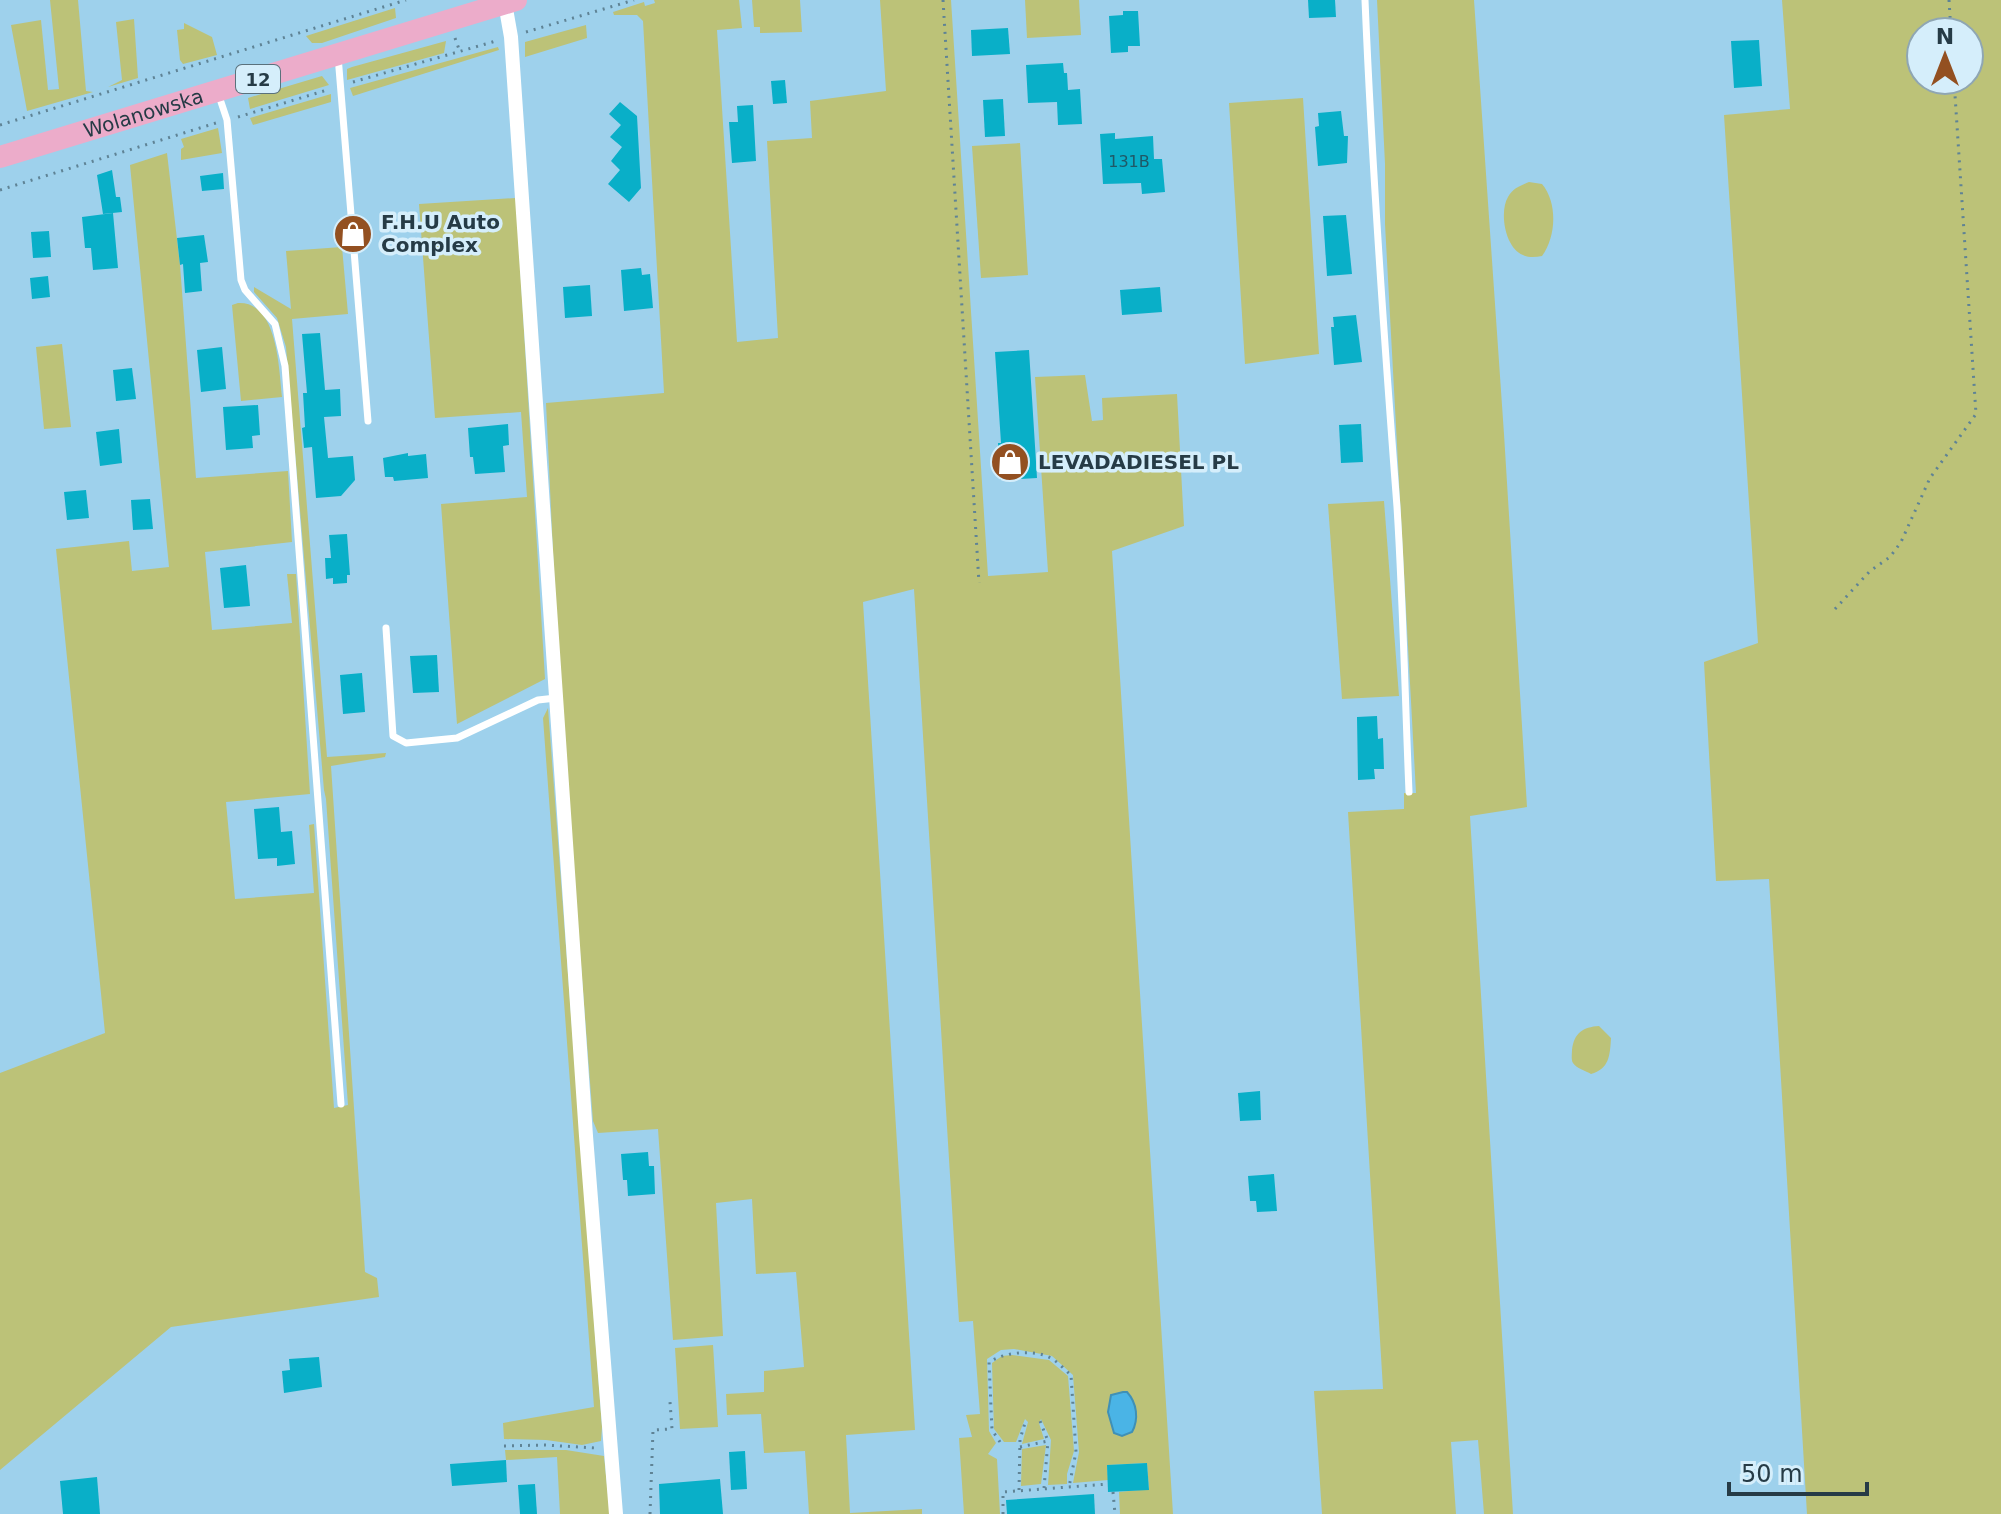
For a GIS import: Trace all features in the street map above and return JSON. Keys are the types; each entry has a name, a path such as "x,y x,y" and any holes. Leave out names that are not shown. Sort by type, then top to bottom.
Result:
{"main road":[{"name":"Wolanowska","path":"0,157 511,2"}],"street":[{"path":"511,2 586,1136 616,1514"}],"lane":[{"path":"1365,0 1371,138 1397,507 1409,792"},
{"path":"338,54 368,421"},
{"path":"218,92 227,120 241,280 245,290 275,324 285,366 341,1104"},
{"path":"386,628 393,736 406,743 457,738 538,700 556,698"}],"path":[{"path":"0,125 406,0"},
{"path":"0,190 634,0"},
{"path":"943,0 979,583"},
{"path":"1835,609 1870,571 1890,557 1901,542 1930,478 1976,414 1955,96"},
{"path":"1000,1442 992,1430 989,1362 1002,1354 1014,1353 1050,1358 1071,1375 1076,1452 1069,1487"},
{"path":"650,1514 653,1430 672,1429 670,1402"},
{"path":"1019,1490 1020,1447 1026,1420"},
{"path":"1040,1421 1048,1441 1044,1488"},
{"path":"1020,1447 1048,1441"},
{"path":"504,1446 612,1447"},
{"path":"1003,1514 1003,1492 1108,1484"},
{"path":"1113,1492 1115,1514"}],"green space":[{"path":"50,0 78,0 86,91 93,92 27,111 11,25 41,20 48,90 59,89"},
{"path":"654,0 739,0 742,28 717,30 737,342 778,338 767,141 812,138 810,101 886,91 880,0 951,0 988,576 1048,572 1035,377 1085,375 1092,421 1103,420 1102,398 1177,394 1184,526 1112,551 1173,1514 1120,1514 1119,1492 1149,1489 1147,1463 1107,1465 1108,1480 1073,1483 1079,1452 1073,1375 1052,1356 1014,1349 1001,1350 987,1359 989,1431 996,1443 988,1454 997,1459 1000,1514 964,1514 959,1438 972,1437 966,1415 980,1414 973,1321 959,1322 914,589 863,602 915,1430 846,1435 850,1513 922,1509 922,1514 809,1514 805,1451 764,1453 761,1414 727,1415 726,1394 764,1392 764,1371 804,1367 796,1272 756,1274 752,1199 716,1203 723,1336 673,1340 658,1129 598,1133 593,1121 559,680 546,403 664,393 643,21 637,15 614,15 613,12 644,2 645,6 655,3"},
{"path":"752,0 800,0 802,32 760,33 760,27 754,27"},
{"path":"1025,0 1079,0 1081,35 1027,38"},
{"path":"1377,0 1474,0 1527,807 1470,816 1513,1514 1484,1514 1478,1440 1451,1442 1456,1514 1322,1514 1314,1391 1383,1389 1348,812 1404,809 1404,793 1416,793 1385,224"},
{"path":"1782,0 2001,0 2001,1514 1807,1514 1769,879 1716,881 1704,662 1758,643 1724,115 1790,109"},
{"path":"395,8 396,18 322,43 312,43 306,36"},
{"path":"134,19 138,78 108,87 122,80 116,22"},
{"path":"184,23 212,37 217,55 183,64 177,30 184,29"},
{"path":"586,25 587,38 525,57 525,42"},
{"path":"446,41 444,53 347,80 347,69 352,67"},
{"path":"498,47 499,50 353,96 350,88"},
{"path":"322,76 329,85 250,109 248,98"},
{"path":"331,94 331,102 253,125 250,118"},
{"path":"1303,98 1319,354 1245,364 1229,103"},
{"path":"218,128 222,153 181,160 181,149 184,147 181,139"},
{"path":"1020,143 1028,275 981,278 972,146"},
{"path":"167,153 180,265 196,478 288,471 292,542 205,552 212,630 292,623 287,574 296,574 310,794 226,802 235,899 314,893 309,825 314,824 334,1108 348,1105 326,799 286,347 277,318 254,292 254,287 291,309 286,251 342,247 348,314 292,319 327,757 386,753 385,757 331,766 365,1272 377,1278 379,1297 171,1327 0,1470 0,1073 105,1033 56,549 129,541 132,571 169,567 130,165"},
{"path":"1529,182 1542,184 1553,210 1547,248 1542,256 1537,257 1525,256 1517,251 1508,238 1504,220 1505,204 1510,194"},
{"path":"516,198 545,679 457,724 441,504 527,497 521,412 435,418 419,204"},
{"path":"232,305 251,305 269,325 277,355 282,397 241,401"},
{"path":"62,344 71,427 44,429 36,347"},
{"path":"1384,501 1399,696 1342,699 1328,504"},
{"path":"548,708 602,1427 601,1441 582,1445 504,1439 503,1423 594,1407 543,718"},
{"path":"1599,1026 1611,1038 1610,1051 1602,1069 1591,1074 1573,1063 1572,1050 1580,1032"},
{"path":"713,1345 718,1427 680,1429 675,1348"},
{"path":"1002,1356 1049,1360 1068,1376 1074,1451 1067,1484 1048,1485 1051,1440 1041,1419 1039,1423 1044,1439 1022,1444 1028,1422 1025,1419 1016,1442 1004,1442 994,1429 992,1363"},
{"path":"1046,1445 1041,1484 1021,1486 1022,1449"},
{"path":"505,1450 566,1450 604,1456 610,1514 560,1514 557,1457 506,1460"}],"water":[{"path":"1127,1392 1133,1401 1136,1417 1132,1432 1122,1436 1114,1433 1108,1412 1111,1395"}],"building":[{"path":"1308,0 1335,0 1336,17 1309,18"},
{"path":"1123,11 1138,11 1140,46 1128,46 1128,52 1111,53 1109,16 1123,15"},
{"path":"1008,28 1010,54 972,56 971,30"},
{"path":"1759,40 1762,86 1734,88 1731,41"},
{"path":"1063,63 1068,90 1080,89 1082,124 1058,125 1057,102 1028,103 1026,65"},
{"path":"785,80 787,103 773,104 771,81"},
{"path":"1003,99 1005,136 985,137 983,100"},
{"path":"620,102 637,116 641,188 629,202 608,184 620,170 611,161 622,147 610,137 621,125 609,114"},
{"path":"753,105 756,161 732,163 729,122 738,122 737,106"},
{"path":"1341,111 1344,136 1348,136 1347,163 1318,166 1315,127 1319,126 1318,113"},
{"path":"1115,133 1115,139 1153,136 1154,159 1162,159 1165,192 1142,194 1141,183 1103,184 1100,134"},
{"path":"112,170 122,212 103,214 97,175"},
{"path":"223,173 224,189 202,191 200,176"},
{"path":"113,213 118,268 93,270 91,248 85,248 82,217"},
{"path":"1346,215 1352,274 1327,276 1323,216"},
{"path":"49,231 51,257 33,258 31,232"},
{"path":"204,235 208,262 200,263 202,291 185,293 177,238"},
{"path":"641,268 642,275 650,274 653,308 624,311 621,270"},
{"path":"48,276 50,297 32,299 30,278"},
{"path":"590,285 592,316 565,318 563,287"},
{"path":"1160,287 1162,312 1122,315 1120,290"},
{"path":"1356,315 1362,362 1334,365 1333,317"},
{"path":"320,333 325,390 340,389 341,416 324,417 328,458 353,456 355,480 341,496 316,498 312,447 304,448 302,428 305,427 303,393 307,393 302,334"},
{"path":"222,347 226,389 201,392 197,350"},
{"path":"1029,350 1037,478 1000,480 998,443 1001,443 995,352"},
{"path":"132,368 136,399 116,401 113,370"},
{"path":"258,405 260,435 252,436 253,448 226,450 223,407"},
{"path":"508,424 509,445 503,446 505,472 475,474 468,428"},
{"path":"1361,424 1363,462 1341,463 1339,425"},
{"path":"119,429 122,463 100,466 96,432"},
{"path":"408,453 408,456 426,454 428,478 394,481 393,477 385,477 383,458"},
{"path":"86,490 89,518 67,520 64,492"},
{"path":"150,499 153,529 133,530 131,500"},
{"path":"347,534 350,575 347,575 347,583 333,584 333,578 326,579 325,558 331,558 329,535"},
{"path":"246,565 250,606 224,608 220,568"},
{"path":"437,655 439,692 413,693 410,656"},
{"path":"362,673 365,712 343,714 340,675"},
{"path":"1377,716 1378,739 1383,738 1384,769 1374,769 1375,779 1358,780 1357,717"},
{"path":"279,807 281,832 292,831 295,864 277,866 277,858 258,859 254,809"},
{"path":"1260,1091 1261,1120 1240,1121 1238,1093"},
{"path":"648,1152 649,1166 654,1166 655,1194 628,1196 621,1154"},
{"path":"1274,1174 1277,1211 1257,1212 1256,1201 1250,1201 1248,1176"},
{"path":"319,1357 322,1387 284,1393 282,1371 290,1370 289,1359"},
{"path":"745,1451 747,1489 731,1490 729,1452"},
{"path":"506,1460 507,1482 452,1486 450,1464"},
{"path":"1147,1463 1149,1490 1108,1492 1107,1465"},
{"path":"97,1477 100,1514 63,1514 60,1481"},
{"path":"720,1479 723,1514 660,1514 659,1484"},
{"path":"535,1484 537,1514 520,1514 518,1485"},
{"path":"1094,1494 1095,1514 1007,1514 1006,1500"}],"place":[{"name":"F.H.U Auto Complex","path":"353,234"},
{"name":"LEVADADIESEL PL","path":"1010,462"}]}
